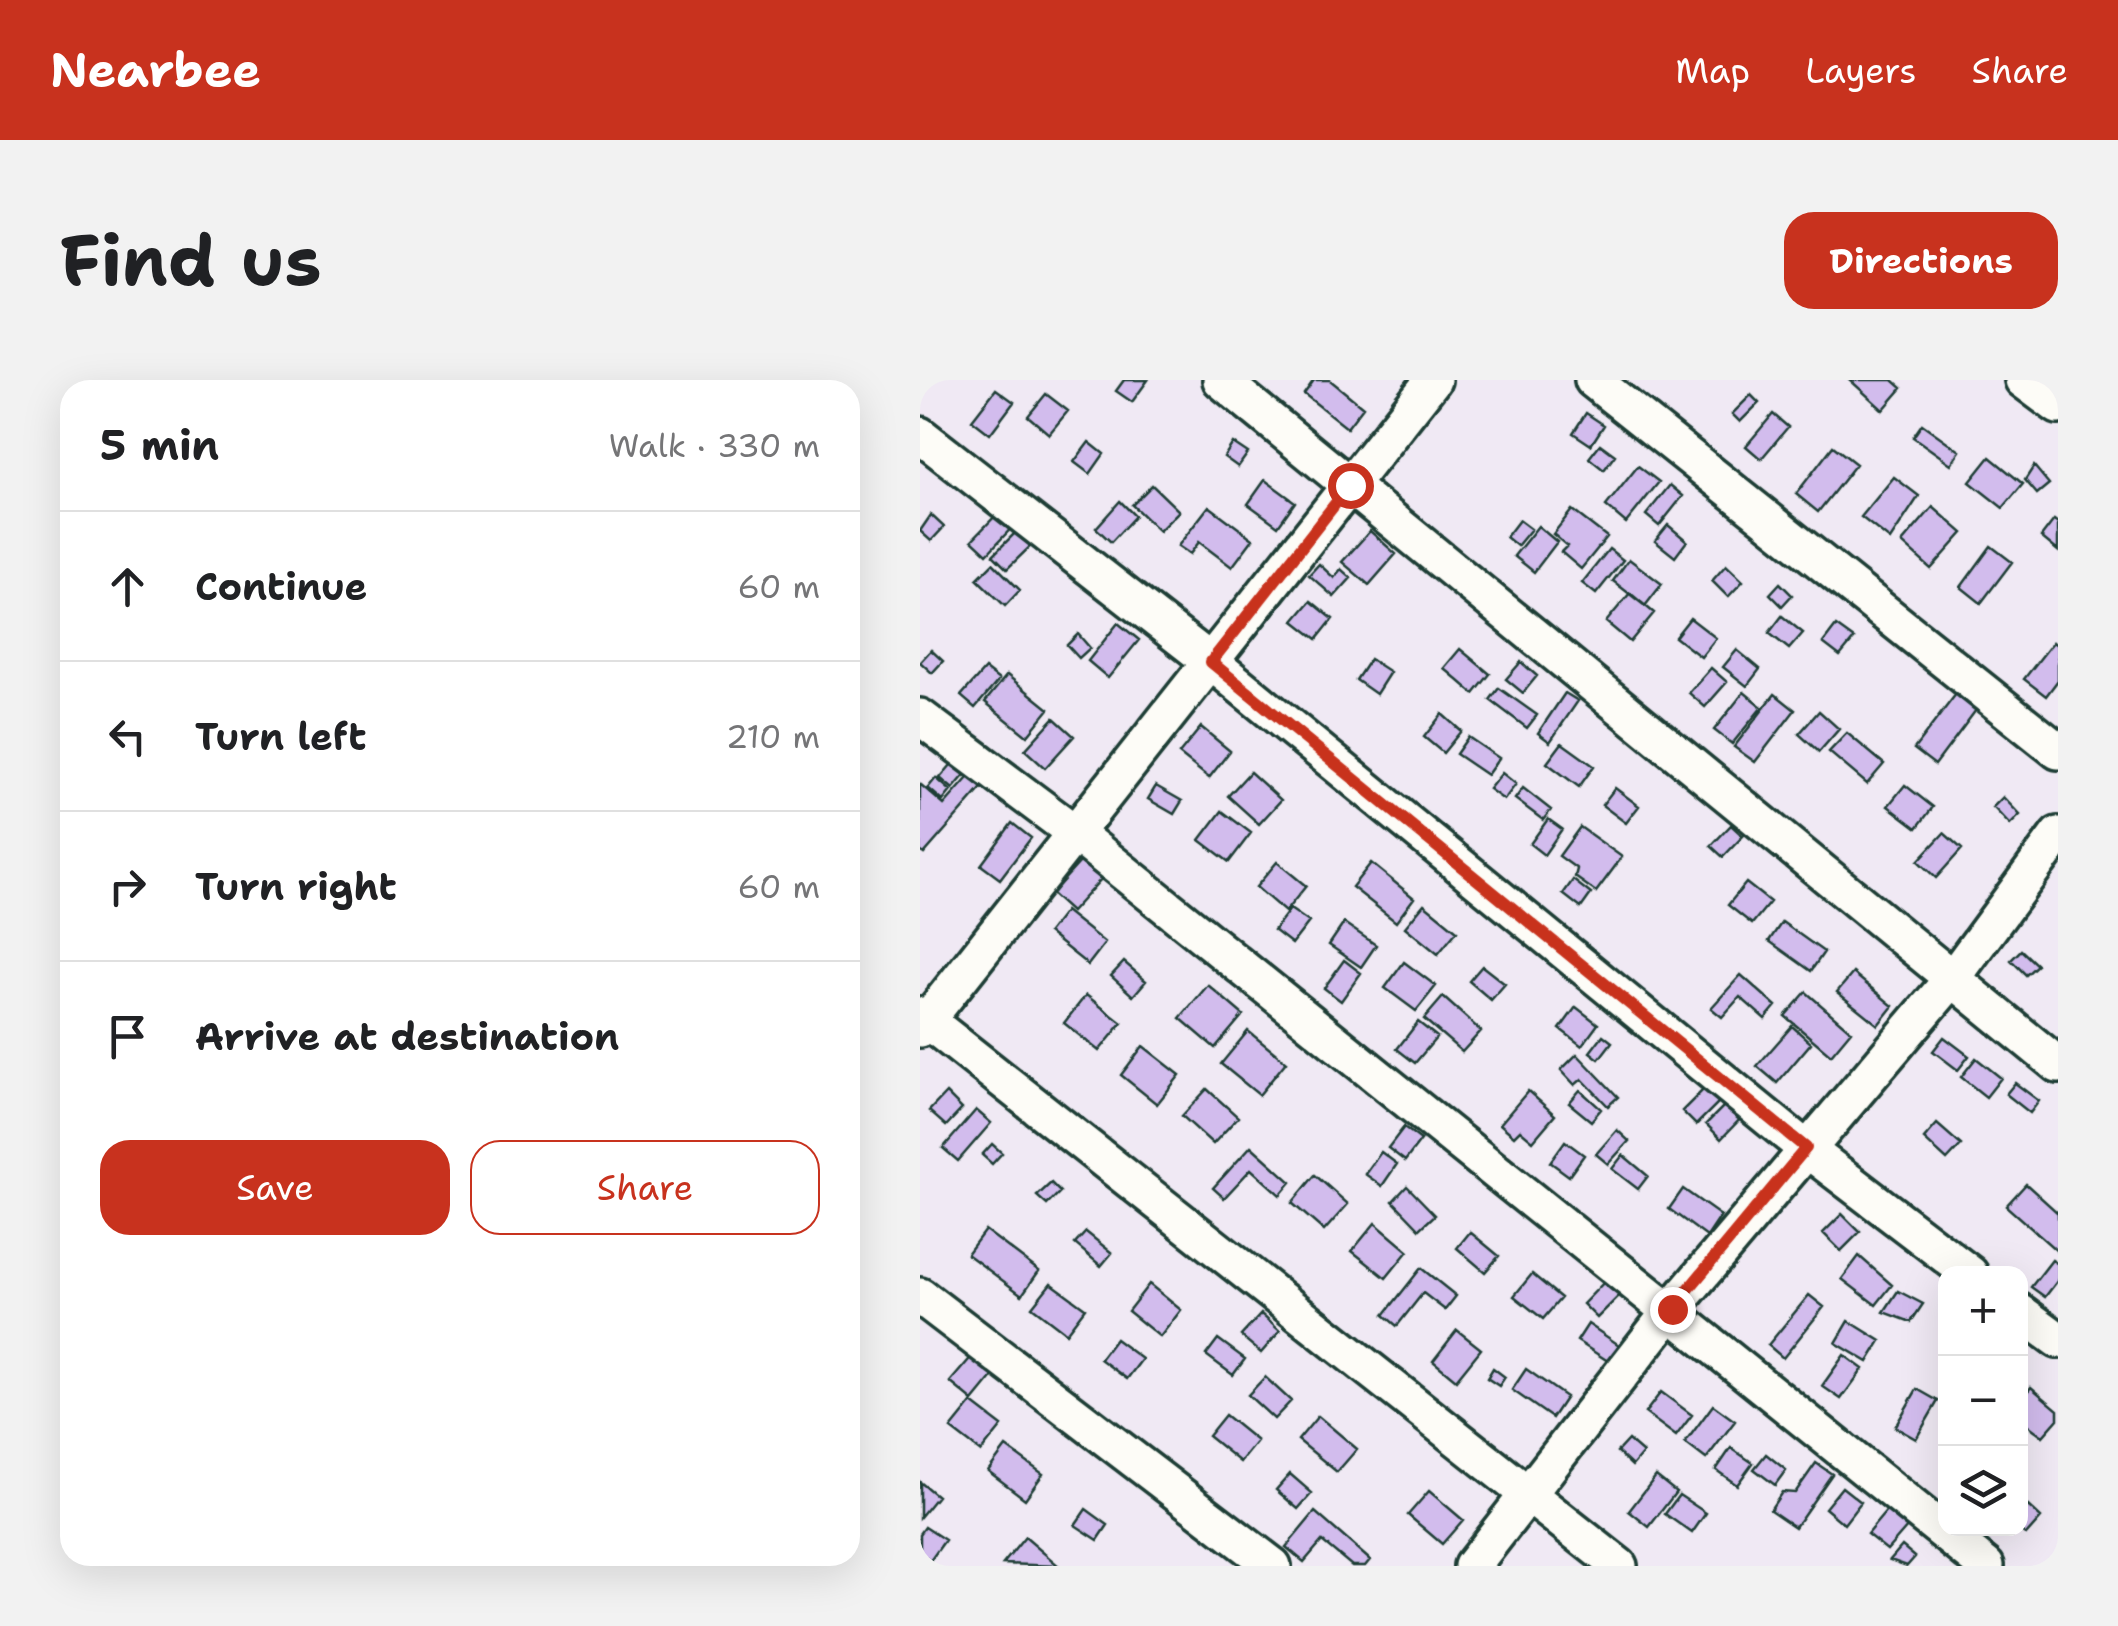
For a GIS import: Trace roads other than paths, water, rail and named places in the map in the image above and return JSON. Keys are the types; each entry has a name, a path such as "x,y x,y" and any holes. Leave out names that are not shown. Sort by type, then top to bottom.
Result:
{"street":[{"path":"1220,380 2058,1066"},
{"path":"1434,380 922,1022 1619,1566"},
{"path":"1594,380 2058,751"},
{"path":"2023,380 2058,406"},
{"path":"920,435 1211,662 1806,1148 1960,1266"},
{"path":"920,717 1075,834 1672,1309 1986,1566"},
{"path":"1472,1566 1672,1309 1952,978 2058,835"},
{"path":"920,1296 1273,1566"},
{"path":"2028,1318 2058,1340"}]}
